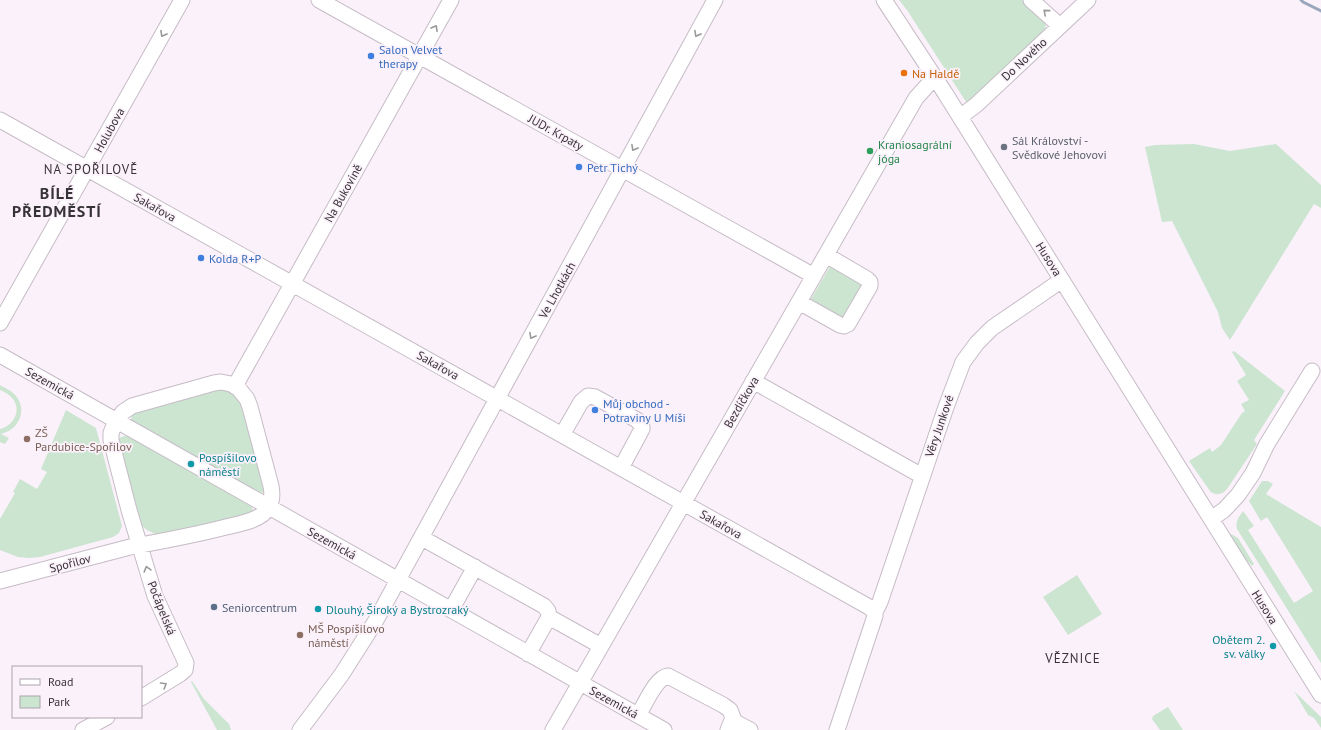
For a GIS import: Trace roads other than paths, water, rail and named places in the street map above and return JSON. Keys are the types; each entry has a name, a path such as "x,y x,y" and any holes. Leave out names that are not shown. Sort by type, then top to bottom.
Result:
{"street":[{"name":"Holubova","path":"0,323 182,0"},
{"name":"JUDr. Krpaty","path":"319,0 814,276"},
{"name":"Na Bukovině","path":"235,386 451,0"},
{"name":"Ve Lhotkách","path":"300,730 354,657 422,538 715,0"},
{"name":"Husova","path":"884,0 960,117 1321,695"},
{"path":"1031,0 1060,26"},
{"name":"Do Nového","path":"960,117 976,105 1088,0"},
{"name":"Bezdíčkova","path":"553,730 916,98 934,77"},
{"name":"Sakařova","path":"0,120 869,606 875,612"},
{"path":"799,302 840,326 844,326 848,324 870,286 870,282 867,279 826,255"},
{"name":"Věry Junkové","path":"837,730 875,616 875,612 880,602 958,372 968,354 992,328 1062,280"},
{"name":"Sezemická","path":"0,355 664,730"},
{"path":"1211,519 1224,510 1238,496 1253,473 1267,444 1312,371"},
{"path":"753,381 922,476"},
{"path":"140,545 112,447 112,433 116,421 123,412 132,406 214,383 226,382 235,386 243,393 250,406 271,486 272,496 269,507"},
{"path":"562,435 581,402 588,396 595,398 636,420 642,426 642,429 621,468"},
{"name":"Spořilov","path":"3,576 245,522 260,516 269,507"},
{"path":"422,538 544,606 548,611 549,617 528,654"},
{"name":"Počápelská","path":"140,545 160,608 185,658 186,663 185,670 142,697"},
{"path":"451,610 475,567"},
{"path":"549,617 601,646"},
{"path":"638,715 657,683 664,677 668,676 727,708 732,713 730,725 750,730"},
{"path":"83,730 106,718"}],"waterway":[{"path":"1301,0 1321,11"}],"place":[{"name":"Salon Velvet therapy","path":"371,56"},
{"name":"Na Haldě","path":"904,73"},
{"name":"Sál Království - Svědkové Jehovovi","path":"1004,147"},
{"name":"Kraniosagrální jóga","path":"870,151"},
{"name":"Petr Tichý","path":"579,167"},
{"name":"Kolda R+P","path":"201,258"},
{"name":"Můj obchod - Potraviny U Míši","path":"595,410"},
{"name":"ZŠ Pardubice-Spořilov","path":"27,439"},
{"name":"Pospíšilovo náměstí","path":"191,464"},
{"name":"Seniorcentrum","path":"214,607"},
{"name":"Dlouhý, Široký a Bystrozraký","path":"318,609"},
{"name":"MŠ Pospíšilovo náměstí","path":"300,635"},
{"name":"Obětem 2. sv. války","path":"1273,646"}],"district":[{"name":"NA SPOŘILOVĚ","path":"91,169"},
{"name":"BÍLÉ PŘEDMĚSTÍ","path":"57,202"},
{"name":"VĚZNICE","path":"1073,658"}]}
